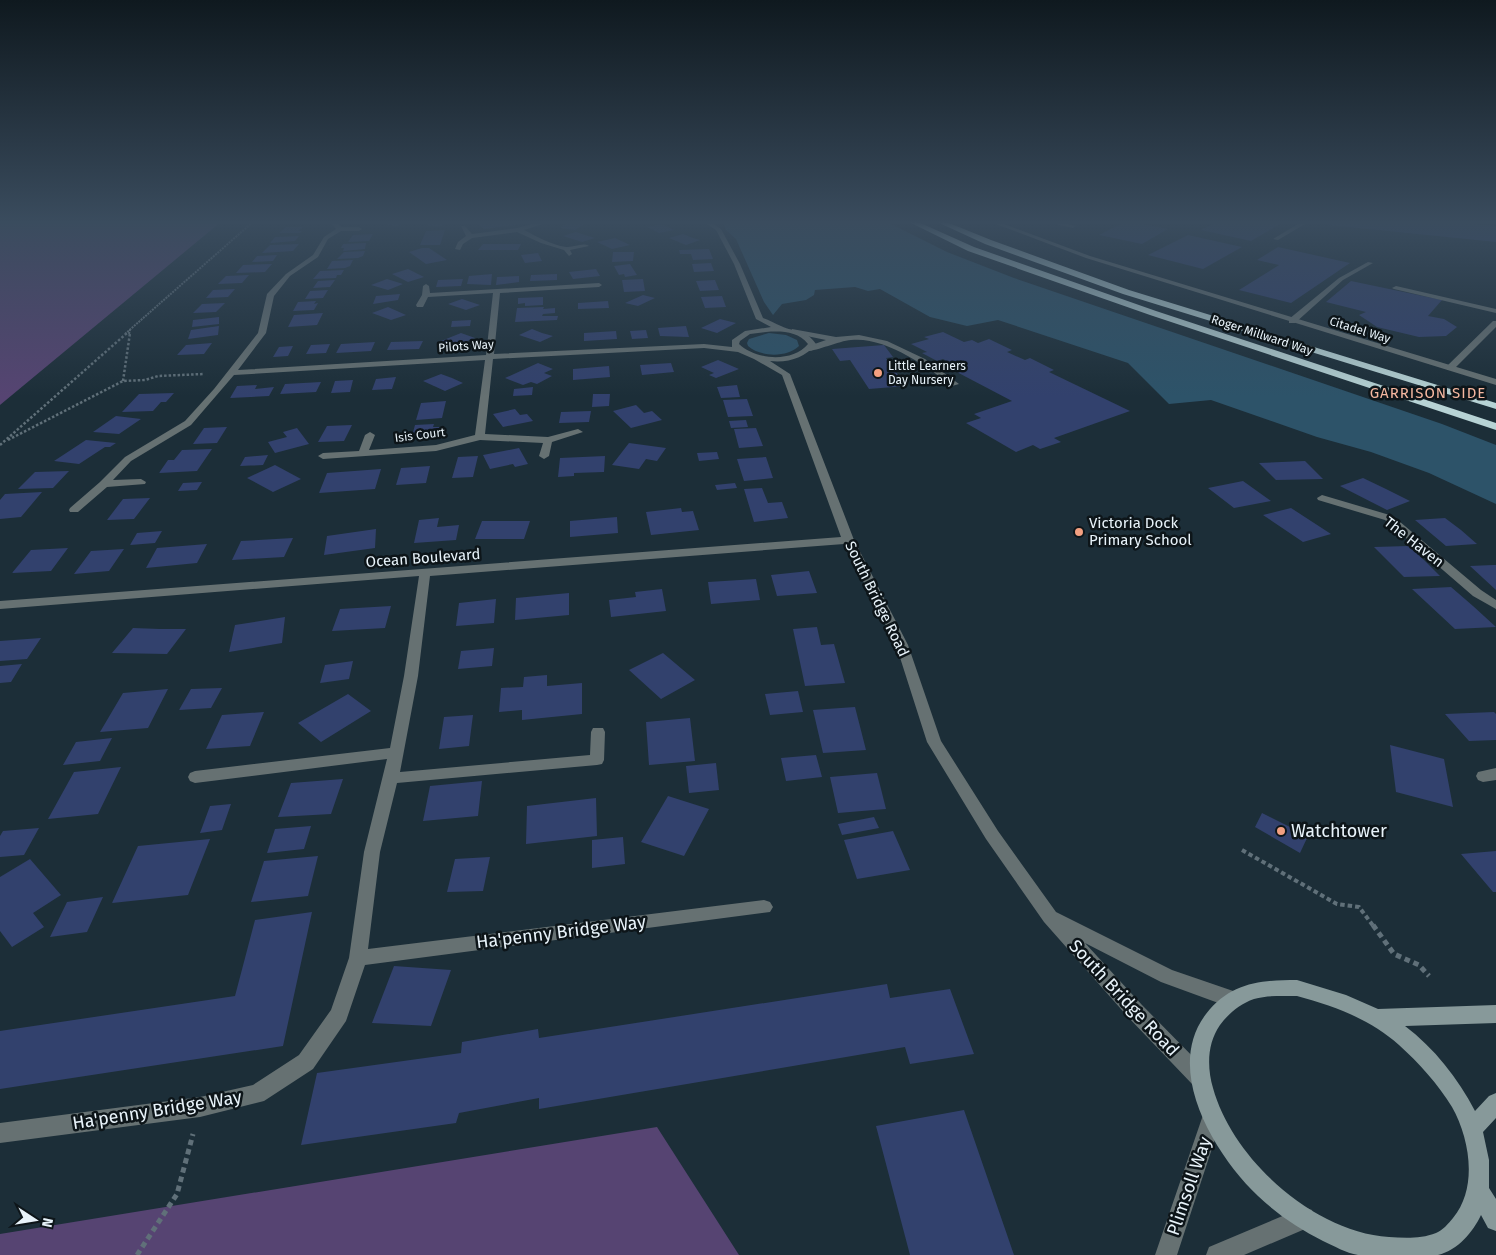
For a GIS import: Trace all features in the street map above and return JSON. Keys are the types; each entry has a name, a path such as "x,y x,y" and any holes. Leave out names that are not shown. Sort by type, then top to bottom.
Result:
{"highway":[{"name":"Roger Millward Way","path":"1058,280 1496,427"},
{"name":"Roger Millward Way","path":"1092,280 1126,292 1496,406"}],"street":[{"path":"74,510 104,484 128,459 188,423 217,391 262,334 270,296 284,280"},
{"path":"599,285 602,280"},
{"path":"744,280 760,319 783,329"},
{"name":"Citadel Way","path":"1161,280 1496,382"},
{"path":"1292,320 1340,280"},
{"path":"426,295 599,285"},
{"path":"599,285 604,294"},
{"path":"420,305 426,295 426,286"},
{"path":"1396,288 1496,311"},
{"path":"480,436 497,291"},
{"path":"749,332 760,319"},
{"path":"1450,368 1496,323"},
{"path":"749,332 772,328 836,339"},
{"path":"852,328 859,337"},
{"path":"795,331 809,339 812,344 809,349"},
{"name":"Pilots Way","path":"704,346 749,332"},
{"path":"739,350 736,340 740,336"},
{"path":"757,357 769,359 794,357 836,339 859,337 903,351 939,370 955,384"},
{"name":"Pilots Way","path":"230,373 704,346 739,350 757,357"},
{"path":"757,357 786,374 794,357"},
{"name":"South Bridge Road","path":"786,374 848,540 902,645 934,742 992,835 1050,917 1135,1011 1200,1078"},
{"name":"Isis Court","path":"323,456 436,448 480,436 548,440 578,432"},
{"path":"363,453 370,435"},
{"path":"544,456 548,440"},
{"path":"104,484 141,482"},
{"name":"The Haven","path":"1322,498 1389,518 1477,593 1496,605"},
{"name":"Ocean Boulevard","path":"0,605 425,574 848,540"},
{"name":"Ha'penny Bridge Way","path":"0,1133 200,1107 257,1094 306,1062 339,1014 358,958 372,852 391,778 411,676 425,574"},
{"path":"391,778 597,760 598,732"},
{"path":"195,776 395,753"},
{"name":"Ha'penny Bridge Way","path":"358,958 764,907"},
{"name":"South Bridge Road","path":"1050,917 1167,976 1232,999"},
{"path":"1297,988 1335,998 1376,1018 1415,1047 1449,1085 1474,1127 1482,1162 1482,1196 1468,1223 1443,1242 1408,1250 1372,1250 1335,1235 1304,1218 1265,1188 1234,1154 1212,1118 1200,1078 1201,1044 1212,1018 1232,999 1261,989 1297,988"},
{"path":"1376,1018 1496,1014"},
{"path":"1474,1127 1496,1103"},
{"name":"Plimsoll Way","path":"1166,1255 1212,1118"},
{"path":"1482,1196 1496,1220"},
{"path":"1217,1255 1304,1218"}],"path":[{"path":"0,445 187,280"},
{"path":"123,381 130,330"},
{"path":"3,442 123,381 145,380 158,376 230,373"},
{"path":"1242,850 1337,904 1359,907 1394,954 1419,965 1429,976"},
{"path":"137,1255 177,1194 200,1107"}],"shaded area":[{"path":"0,280 151,280 0,405"},
{"path":"754,280 1019,280 1442,424 1496,445 1496,504 1429,473 1211,400 1169,404 1128,363 998,320 967,326 930,317 880,289 868,291 855,287 815,290 814,295 806,300 782,304 773,315 764,302"},
{"path":"769,333 786,335 797,340 799,346 788,353 774,355 753,350 748,346 749,339"},
{"path":"657,1127 739,1255 0,1255 0,1234"}],"building":[{"path":"222,280 245,280 242,283 218,284"},
{"path":"335,280 330,287 313,288 318,281"},
{"path":"385,280 403,284 388,290 371,285"},
{"path":"438,280 463,280 461,286 436,287"},
{"path":"468,280 491,280 491,285 467,284"},
{"path":"497,280 519,280 519,282 496,285"},
{"path":"530,280 557,280 557,280"},
{"path":"622,280 643,280 645,291 624,292"},
{"path":"715,280 719,290 700,291 696,281"},
{"path":"1256,280 1326,280 1291,303 1239,290"},
{"path":"1351,281 1442,300 1428,316 1444,319 1457,327 1446,336 1419,337 1377,327 1359,315 1366,312 1326,302"},
{"path":"235,289 228,297 206,298 213,290"},
{"path":"328,290 323,298 305,299 310,291"},
{"path":"400,294 398,300 373,304 376,296"},
{"path":"643,295 655,298 638,306 625,303"},
{"path":"722,296 726,307 705,308 701,297"},
{"path":"543,297 543,305 525,306 525,303 518,304 518,298"},
{"path":"462,299 480,305 466,310 448,304"},
{"path":"316,301 314,304 318,303 314,310 293,311 298,302"},
{"path":"608,301 609,308 578,309 578,303"},
{"path":"225,303 216,312 193,313 202,304"},
{"path":"388,307 406,315 391,320 372,313"},
{"path":"544,307 543,309 555,308 555,313 543,314 542,316 558,316 557,320 515,322 517,308"},
{"path":"323,313 317,325 288,327 294,315"},
{"path":"219,317 219,324 192,327 193,320"},
{"path":"720,319 736,323 717,333 701,328"},
{"path":"471,320 470,326 451,327 452,321"},
{"path":"219,326 218,335 188,339 191,330"},
{"path":"686,326 689,337 660,336 658,328"},
{"path":"532,329 553,336 540,342 519,335"},
{"path":"646,330 648,338 632,339 630,331"},
{"path":"616,331 617,339 584,341 584,333"},
{"path":"943,332 964,342 972,340 978,343 989,339 1012,350 1007,352 1025,360 1030,358 1054,370 1049,372 1130,411 1054,438 1061,442 1040,449 1033,445 1016,452 966,423 981,418 974,414 1012,401 951,369 958,367 943,359 937,361 922,353 927,352 911,344 929,339 924,337"},
{"path":"461,333 475,338 450,348 436,343"},
{"path":"423,341 419,349 387,350 391,342"},
{"path":"375,342 371,351 336,353 341,344"},
{"path":"212,343 204,354 177,355 186,345"},
{"path":"330,344 326,353 306,354 311,345"},
{"name":"Little Learners Day Nursery","path":"884,345 893,357 886,358 906,386 869,389 850,360 840,361 832,349"},
{"path":"293,346 288,356 273,357 279,347"},
{"path":"718,360 739,369 716,378 709,375 714,373 701,367"},
{"path":"538,363 553,369 544,373 552,376 537,384 531,382 523,385 505,378"},
{"path":"671,363 674,372 642,375 640,365"},
{"path":"609,366 610,377 573,380 573,369"},
{"path":"441,374 463,383 445,391 423,381"},
{"path":"396,377 392,389 372,390 376,379"},
{"path":"353,380 350,392 331,393 335,381"},
{"path":"321,382 316,392 280,394 285,384"},
{"path":"257,385 255,389 274,387 269,396 230,398 237,386"},
{"path":"737,385 740,397 721,398 717,387"},
{"path":"533,387 532,395 513,396 514,389"},
{"path":"174,393 166,402 161,402 153,411 122,412 139,394"},
{"path":"593,394 610,394 609,406 592,407"},
{"path":"747,399 753,416 728,417 723,400"},
{"path":"446,401 442,418 416,420 421,403"},
{"path":"636,405 644,413 652,411 662,420 631,428 613,411"},
{"path":"515,409 520,415 527,414 533,421 503,427 493,414"},
{"path":"591,411 589,422 559,423 561,412"},
{"path":"116,416 141,419 119,434 93,432"},
{"path":"746,420 748,427 731,428 729,421"},
{"path":"434,424 433,427 442,427 440,435 412,436 415,425"},
{"path":"352,425 344,441 318,442 327,426"},
{"path":"227,427 217,443 193,444 204,428"},
{"path":"297,428 309,444 275,453 268,442 287,437 283,432"},
{"path":"756,428 763,446 739,448 734,429"},
{"path":"86,440 116,443 110,447 105,447 79,464 54,461"},
{"path":"629,443 666,448 657,461 646,459 639,469 612,465"},
{"path":"519,448 528,464 515,467 513,464 490,469 483,455"},
{"path":"212,449 197,471 159,473 168,460 174,460 182,450"},
{"path":"717,452 719,459 699,461 697,453"},
{"path":"268,455 263,465 240,466 245,457"},
{"path":"478,456 473,477 452,478 458,457"},
{"path":"605,456 604,472 574,473 574,476 558,477 560,458"},
{"path":"766,457 773,478 744,481 737,459"},
{"path":"1305,461 1323,479 1276,480 1259,463"},
{"path":"275,465 301,479 273,492 247,478"},
{"path":"430,466 426,483 396,485 401,468"},
{"path":"381,469 375,489 319,493 327,473"},
{"path":"69,471 53,488 18,489 35,472"},
{"path":"1363,478 1410,501 1387,510 1340,486"},
{"path":"1243,481 1271,501 1234,508 1208,488"},
{"path":"202,482 197,490 178,491 183,483"},
{"path":"735,483 737,488 717,490 715,485"},
{"path":"762,488 768,503 782,502 788,518 754,522 744,489"},
{"path":"42,492 21,517 0,519 0,500 5,494"},
{"path":"150,498 134,519 107,520 123,499"},
{"path":"681,508 682,512 693,511 699,530 651,535 646,512"},
{"path":"1291,508 1331,534 1303,542 1263,515"},
{"path":"617,517 618,533 570,537 570,521"},
{"path":"439,518 437,527 459,525 456,540 414,543 419,520"},
{"path":"1445,518 1477,544 1446,546 1415,520"},
{"path":"482,521 530,521 524,539 475,539"},
{"path":"376,529 375,548 324,555 327,536"},
{"path":"162,531 155,543 130,545 137,533"},
{"path":"293,538 284,557 232,560 241,541"},
{"path":"207,544 197,563 146,568 157,548"},
{"path":"1408,546 1440,576 1404,577 1374,547"},
{"path":"68,548 51,571 12,573 31,550"},
{"path":"124,549 109,571 74,574 91,551"},
{"path":"1496,565 1496,590 1470,566"},
{"path":"809,571 817,593 777,596 771,575"},
{"path":"756,579 760,600 711,604 708,582"},
{"path":"1451,587 1496,627 1455,629 1412,589"},
{"path":"662,589 666,611 611,617 609,600 636,597 635,592"},
{"path":"569,593 569,615 515,620 516,598"},
{"path":"496,599 494,623 456,626 459,603"},
{"path":"391,606 385,628 332,631 340,609"},
{"path":"285,617 282,643 229,652 235,625"},
{"path":"817,627 821,645 834,644 845,683 805,686 793,629"},
{"path":"133,628 186,629 167,654 112,653"},
{"path":"41,638 27,659 0,661 0,641"},
{"path":"494,648 492,666 458,669 461,651"},
{"path":"663,653 695,680 661,699 629,670"},
{"path":"353,661 349,679 320,683 325,665"},
{"path":"22,664 11,682 0,683 0,666"},
{"path":"547,675 547,686 582,683 582,714 522,720 522,710 499,712 501,688 523,687 524,677"},
{"path":"222,688 211,708 179,710 191,689"},
{"path":"168,689 148,728 100,732 123,693"},
{"path":"798,691 803,712 770,715 765,694"},
{"path":"348,694 371,711 321,742 298,723"},
{"path":"855,707 866,750 823,753 813,710"},
{"path":"264,712 250,746 206,749 222,715"},
{"path":"1494,712 1496,714 1496,740 1469,741 1445,714"},
{"path":"473,715 469,746 439,749 444,717"},
{"path":"690,718 695,761 649,765 646,722"},
{"path":"112,738 100,761 63,765 76,742"},
{"path":"1390,745 1444,759 1453,807 1396,792"},
{"path":"816,755 822,777 786,781 781,758"},
{"path":"716,763 719,790 689,793 686,766"},
{"path":"121,767 98,814 48,819 74,772"},
{"path":"877,773 886,809 838,813 830,777"},
{"path":"343,779 331,814 278,817 291,783"},
{"path":"482,781 478,816 423,821 430,786"},
{"path":"668,796 709,809 684,856 641,842"},
{"path":"596,798 597,836 526,844 527,806"},
{"path":"231,804 222,830 200,833 210,806"},
{"name":"Watchtower","path":"1262,813 1308,836 1300,853 1255,827"},
{"path":"874,817 879,828 842,835 838,824"},
{"path":"311,826 304,849 267,853 275,829"},
{"path":"39,828 24,855 0,857 0,836 3,831"},
{"path":"893,831 910,870 857,879 844,840"},
{"path":"623,837 625,864 592,868 592,840"},
{"path":"210,839 188,895 112,903 138,846"},
{"path":"1496,851 1496,892 1493,892 1461,854"},
{"path":"318,856 308,896 251,902 264,861"},
{"path":"490,857 483,891 447,892 455,859"},
{"path":"30,859 61,895 33,913 44,927 12,947 0,931 0,877"},
{"path":"103,897 87,932 50,937 67,902"},
{"path":"312,912 283,1046 0,1089 0,1031 235,996 255,920"},
{"path":"394,966 451,970 431,1026 372,1023"},
{"path":"887,984 890,998 950,989 974,1054 910,1064 905,1047 539,1109 539,1098 459,1113 456,1123 301,1145 317,1073 461,1053 462,1042 538,1029 539,1038"},
{"path":"964,1110 1014,1255 910,1255 876,1126"}],"place":[{"name":"Little Learners Day Nursery","path":"878,373"},
{"name":"Victoria Dock Primary School","path":"1079,532"},
{"name":"Watchtower","path":"1281,831"}],"district":[{"name":"GARRISON SIDE","path":"1428,393"}]}
